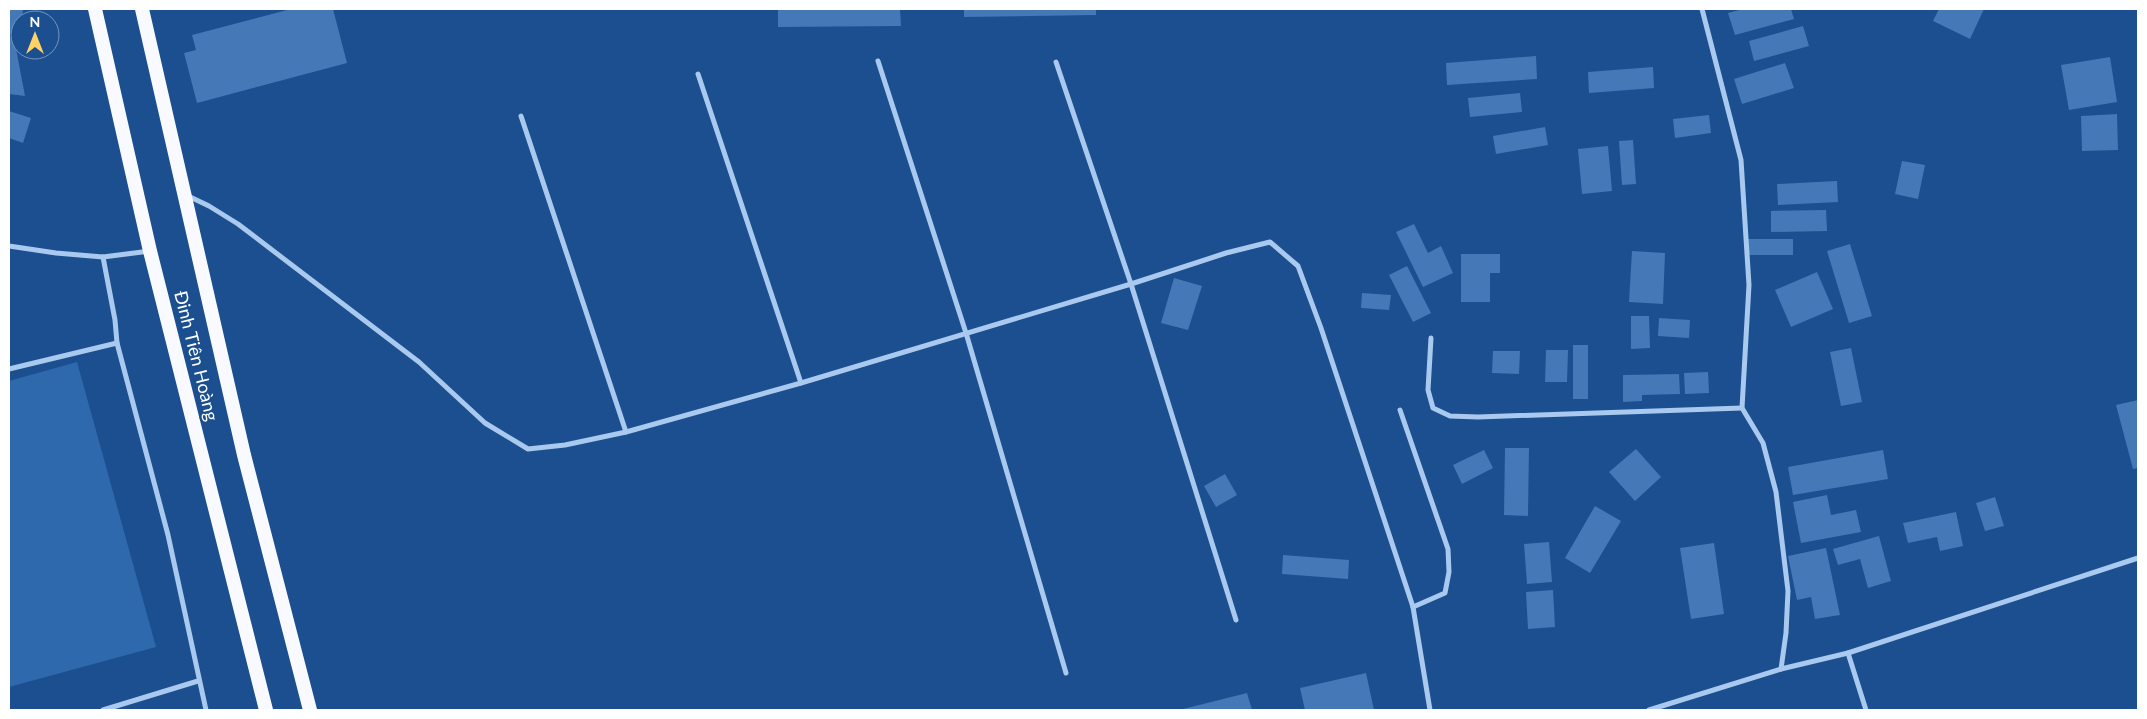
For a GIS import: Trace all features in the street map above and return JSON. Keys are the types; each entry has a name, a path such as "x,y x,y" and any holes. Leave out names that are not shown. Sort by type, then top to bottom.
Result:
{"highway":[{"name":"Đinh Tiên Hoàng","path":"95,9 150,250 266,710"},
{"name":"Đinh Tiên Hoàng","path":"142,9 244,454 310,710"}],"street":[{"path":"1702,9 1741,160 1749,285 1742,408 1763,443 1776,492 1788,590 1786,634 1781,669"},
{"path":"878,61 966,333 1066,673"},
{"path":"1056,62 1131,284 1236,620"},
{"path":"698,74 801,384"},
{"path":"521,116 626,432"},
{"path":"183,194 209,206 238,224 419,362 485,423 528,449 565,445 626,432 801,384 1131,284 1226,253 1270,242 1298,266 1413,607 1430,710"},
{"path":"9,246 103,257 150,250"},
{"path":"103,257 115,320 117,343 168,535 206,710"},
{"path":"1431,338 1428,390 1433,408 1450,416 1478,417 1742,408"},
{"path":"9,369 117,343"},
{"path":"1400,410 1448,549 1449,572 1446,593 1413,607"},
{"path":"1649,710 1781,669 1848,653 2138,558"},
{"path":"1848,653 1866,710"},
{"path":"103,710 198,680"}],"shaded area":[{"path":"77,362 156,647 9,687 9,381"}],"building":[{"path":"9,9 23,9 10,10 9,33"},
{"path":"291,9 333,9 347,63 197,103 184,53 196,50 192,35"},
{"path":"778,9 900,9 901,26 778,27"},
{"path":"964,9 1096,9 1096,15 964,17"},
{"path":"1743,9 1791,9 1794,19 1735,35 1728,13"},
{"path":"1939,9 1984,9 1970,39 1933,21"},
{"path":"1803,26 1809,46 1754,61 1749,41"},
{"path":"9,37 10,60 18,60 25,96 9,94"},
{"path":"1536,56 1537,79 1447,85 1446,63"},
{"path":"2110,57 2117,102 2069,110 2061,65"},
{"path":"1785,63 1794,88 1742,104 1734,79"},
{"path":"1653,67 1654,88 1589,93 1588,72"},
{"path":"1520,93 1522,112 1470,117 1468,98"},
{"path":"9,111 31,118 23,143 9,138"},
{"path":"2117,114 2118,150 2082,151 2081,116"},
{"path":"1709,115 1711,133 1675,138 1673,119"},
{"path":"1545,127 1548,145 1496,154 1493,136"},
{"path":"1633,140 1636,184 1622,185 1619,141"},
{"path":"1608,146 1612,191 1582,194 1578,149"},
{"path":"1902,161 1925,165 1918,199 1895,194"},
{"path":"1837,181 1838,202 1778,205 1777,184"},
{"path":"1826,210 1827,231 1771,232 1771,211"},
{"path":"1414,224 1428,253 1441,246 1453,273 1423,287 1396,232"},
{"path":"1748,239 1793,239 1793,255 1748,255"},
{"path":"1850,244 1872,316 1849,323 1827,251"},
{"path":"1632,251 1665,253 1663,304 1629,302"},
{"path":"1461,254 1500,254 1500,273 1490,273 1490,302 1461,302"},
{"path":"1407,266 1431,313 1413,322 1389,275"},
{"path":"1817,272 1833,309 1791,327 1775,290"},
{"path":"1174,278 1202,286 1188,330 1161,323"},
{"path":"1362,293 1391,295 1389,310 1361,308"},
{"path":"1631,316 1649,316 1650,348 1631,349"},
{"path":"1659,318 1690,320 1689,338 1658,336"},
{"path":"1573,345 1588,345 1588,399 1573,399"},
{"path":"1851,348 1862,402 1841,406 1830,352"},
{"path":"1546,350 1568,350 1567,382 1545,382"},
{"path":"1493,351 1520,351 1519,374 1492,373"},
{"path":"1708,372 1709,393 1685,394 1684,373"},
{"path":"1679,374 1680,394 1642,395 1642,401 1623,402 1623,375"},
{"path":"2138,400 2138,468 2133,469 2116,405"},
{"path":"1505,448 1529,448 1528,516 1504,515"},
{"path":"1636,449 1661,477 1635,501 1609,472"},
{"path":"1484,450 1493,468 1462,484 1453,465"},
{"path":"1883,450 1888,479 1793,495 1788,467"},
{"path":"1225,474 1237,495 1216,507 1204,486"},
{"path":"1827,495 1831,515 1856,510 1861,532 1801,543 1793,502"},
{"path":"1995,497 2004,526 1985,531 1976,503"},
{"path":"1595,506 1621,521 1590,573 1565,558"},
{"path":"1956,512 1963,546 1940,551 1937,537 1908,543 1903,523"},
{"path":"1879,536 1891,581 1868,588 1860,559 1838,565 1833,549"},
{"path":"1549,542 1552,582 1527,584 1524,544"},
{"path":"1714,543 1724,614 1691,619 1680,548"},
{"path":"1826,548 1840,615 1815,619 1811,597 1797,600 1788,556"},
{"path":"1283,555 1349,560 1348,579 1282,574"},
{"path":"1553,590 1555,627 1528,629 1526,592"},
{"path":"1366,673 1374,710 1305,710 1300,688"},
{"path":"1247,693 1252,710 1179,710"}]}
